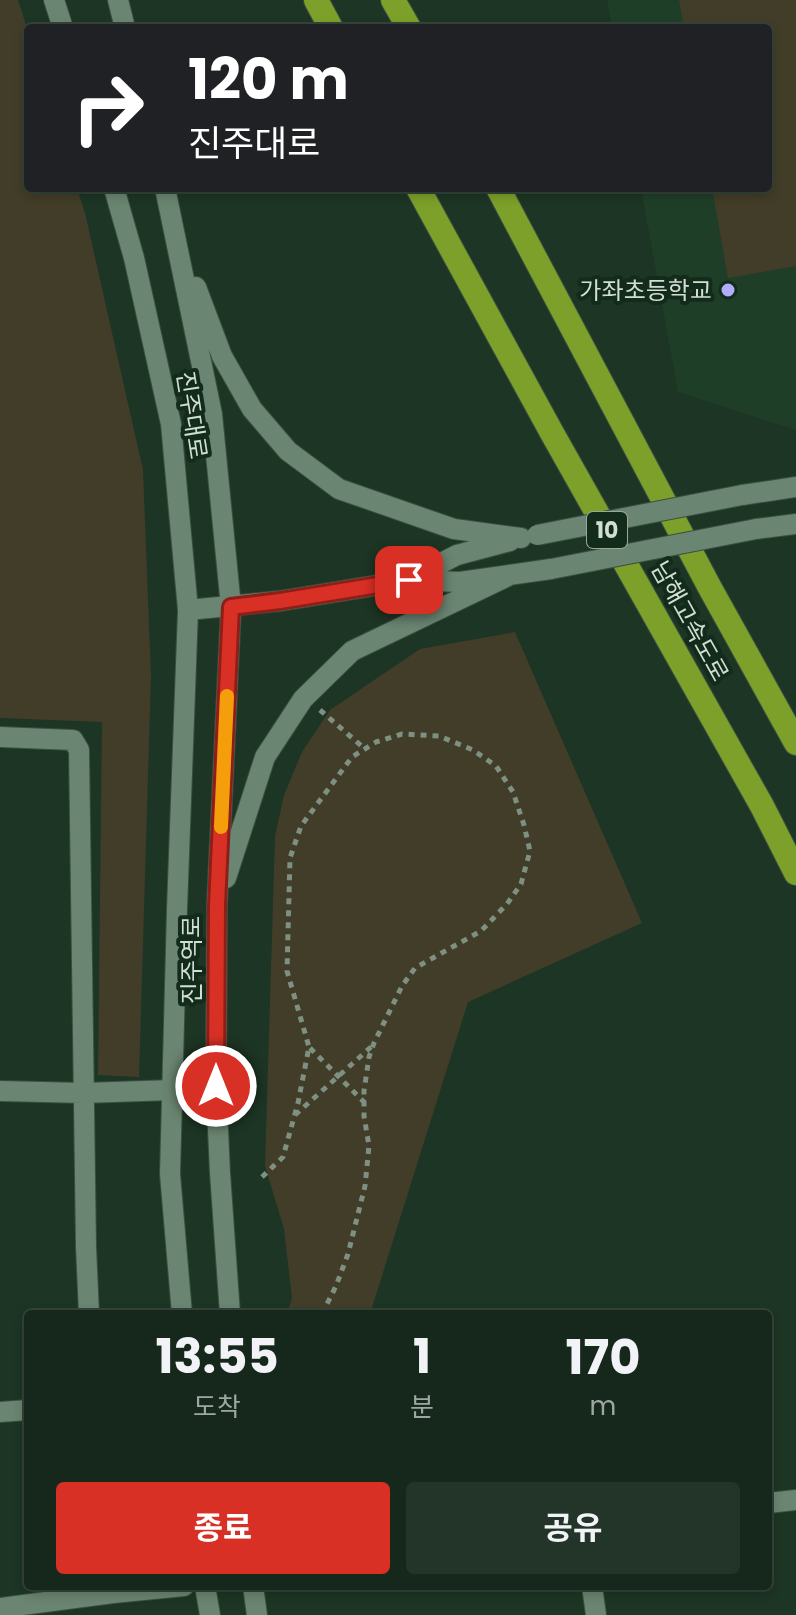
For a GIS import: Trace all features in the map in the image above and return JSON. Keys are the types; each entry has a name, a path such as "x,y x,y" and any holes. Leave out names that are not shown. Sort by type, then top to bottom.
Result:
{"highway":[{"path":"316,0 329,24"},
{"path":"393,0 407,24"},
{"name":"남해고속도로","path":"420,192 762,806 796,873"},
{"name":"남해고속도로","path":"500,192 710,588 796,743"}],"street":[{"path":"54,0 62,24"},
{"path":"118,0 124,24"},
{"name":"진주대로","path":"115,192 134,258 171,424 188,610"},
{"name":"진주대로","path":"166,192 212,414 231,607"},
{"path":"173,225 222,356 252,409 288,451 339,489 454,529 529,536"},
{"path":"409,580 457,555 529,536 796,487"},
{"path":"188,610 280,601 409,580 460,582 508,576 796,524"},
{"path":"217,905 265,757 303,699 352,651 508,576"},
{"name":"진주역로","path":"230,1310 216,1086 217,905 231,607"},
{"name":"진주역로","path":"182,1310 170,1174 188,610"},
{"path":"0,737 73,740 79,750 89,1310"},
{"path":"0,1091 84,1093 173,1090"},
{"path":"0,1412 24,1410"},
{"path":"772,1503 796,1500"},
{"path":"0,1608 107,1590"},
{"path":"206,1590 210,1615"},
{"path":"254,1590 257,1615"},
{"path":"593,1590 596,1615"}],"path":[{"path":"317,707 365,749"},
{"path":"262,1177 283,1157 309,1047 287,971 290,858 301,826 352,757 376,742 402,734 439,736 473,750 496,766 513,792 530,851 521,884 507,904 481,931 415,968 402,986 374,1043 369,1057 365,1103 369,1146 365,1186 348,1254 324,1310"},
{"path":"295,1115 374,1043"},
{"path":"309,1047 365,1103"}],"shaded area":[{"path":"0,0 18,0 26,24 24,192 78,192 143,470 151,676 139,1077 98,1075 102,722 0,718"},
{"name":"가좌초등학교","path":"607,0 796,0 796,430 678,392 642,192 772,192 772,24 611,24"},
{"path":"679,0 796,0 796,266 728,278 713,192 772,192 772,24 683,24"},
{"path":"515,632 642,923 468,1002 371,1310 288,1310 292,1298 284,1229 265,1166 275,836 284,795 302,752 330,710 420,649"}],"slow traffic":[{"path":"221,827 227,696"}],"place":[{"name":"가좌초등학교","path":"728,290"}],"route":[{"path":"216,1086 217,905 231,607 409,580"}]}
